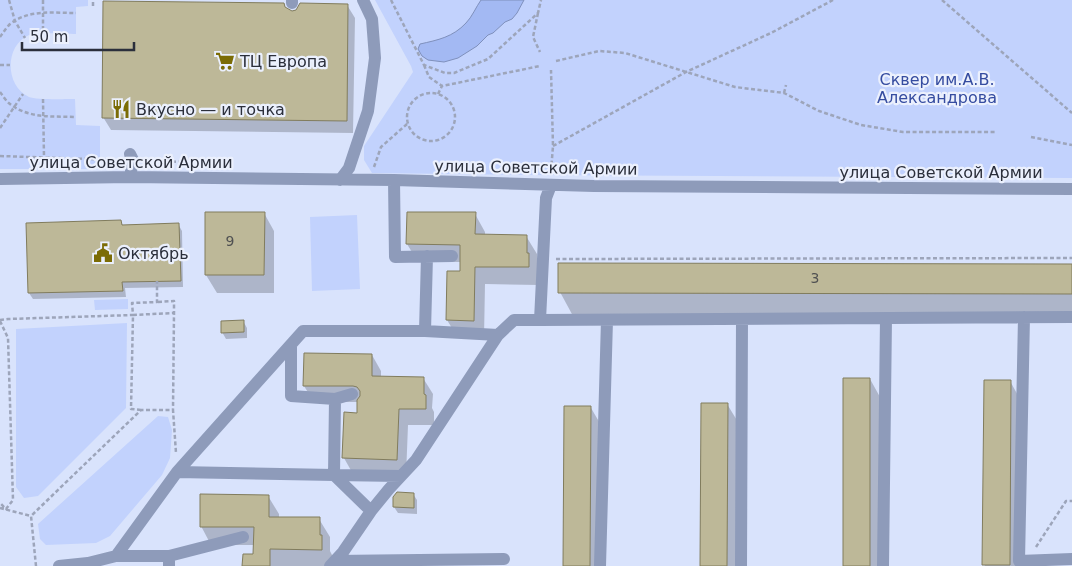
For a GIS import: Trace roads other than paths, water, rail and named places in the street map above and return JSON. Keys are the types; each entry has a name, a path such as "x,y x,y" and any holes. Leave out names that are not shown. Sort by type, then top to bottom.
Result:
{"street":[{"path":"340,180 349,168 368,111 375,58 372,20 362,0"},
{"path":"130,176 131,157"},
{"name":"улица Советской Армии","path":"0,178 130,176 394,180 551,185 1072,189"},
{"path":"394,180 395,256 452,256"},
{"path":"540,320 546,198 551,185"},
{"path":"425,331 427,256"},
{"path":"1024,317 1021,563 1072,559"},
{"path":"333,563 343,552 371,511 416,460 498,336 514,320 1072,317"},
{"path":"883,566 886,318"},
{"path":"742,319 742,566"},
{"path":"600,566 606,320"},
{"path":"116,556 177,472 304,331 425,331 498,336"},
{"path":"291,347 291,396 335,399 352,394"},
{"path":"335,399 334,475 371,511"},
{"path":"177,472 402,476"},
{"path":"59,566 88,564 116,556 169,561 243,538"},
{"path":"333,563 504,559"}],"place":[{"name":"ТЦ Европа","path":"225,61"},
{"name":"Вкусно — и точка","path":"121,109"},
{"name":"Октябрь","path":"103,253"}],"park label":[{"name":"Сквер им.А.В. Александрова","path":"937,88"}]}
